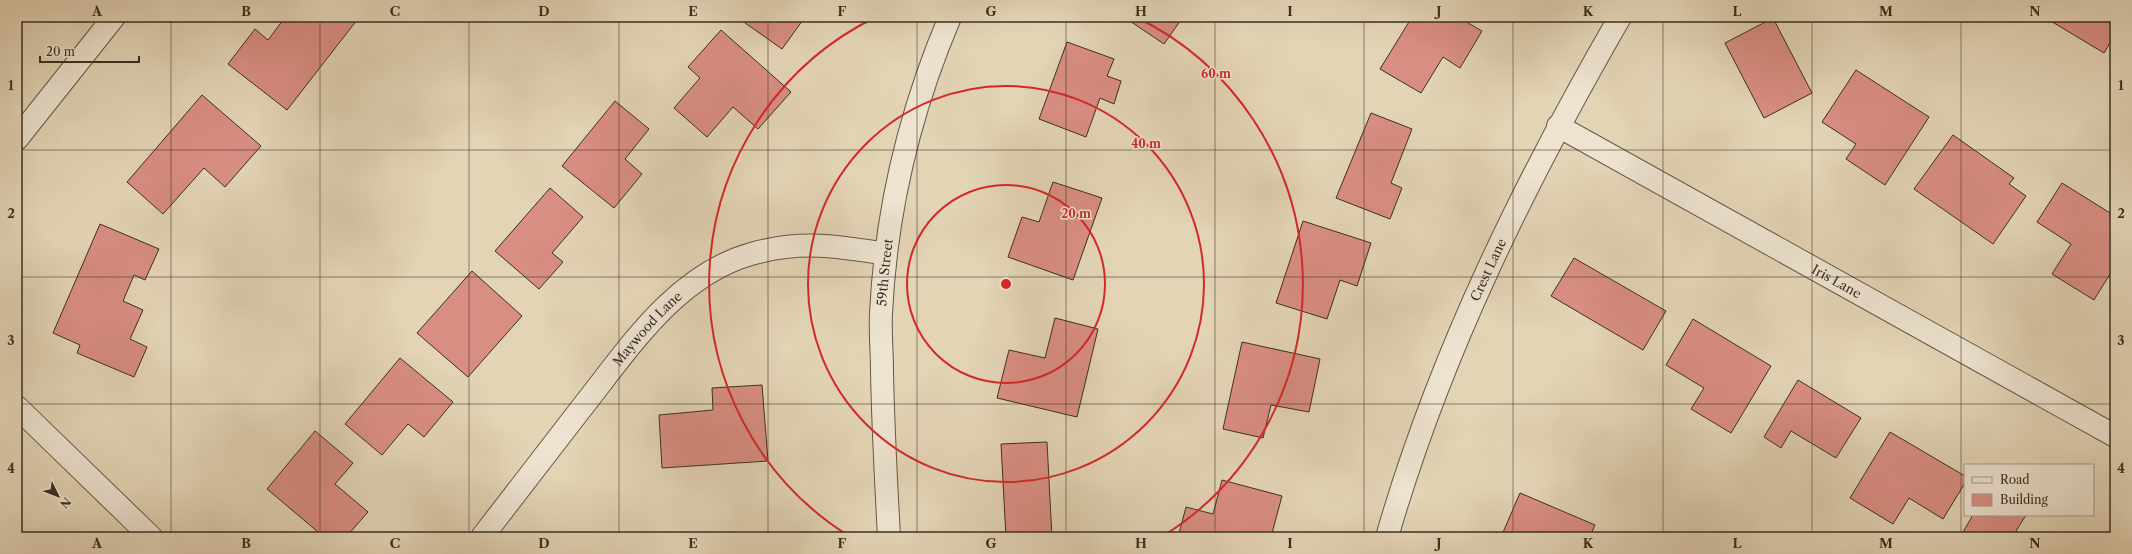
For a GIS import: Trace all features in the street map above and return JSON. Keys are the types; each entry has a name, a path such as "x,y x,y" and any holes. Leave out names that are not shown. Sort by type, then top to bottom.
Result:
{"street":[{"path":"17,139 114,17"},
{"name":"59th Street","path":"889,537 882,409 881,314 886,254 893,205 904,154 928,72 950,17"},
{"name":"Crest Lane","path":"1387,537 1402,484 1441,379 1489,266 1558,126 1620,17"},
{"name":"Iris Lane","path":"1558,126 2115,436"},
{"name":"Maywood Lane","path":"482,537 643,329 675,298 706,273 750,254 789,246 830,245 886,254"},
{"path":"17,407 151,537"}],"building":[{"path":"280,17 354,17 357,20 287,110 228,64 255,29 268,40 283,20"},
{"path":"744,17 805,17 782,49 741,20"},
{"path":"1124,17 1183,17 1164,44"},
{"path":"1412,17 1458,17 1482,31 1460,68 1443,57 1421,93 1380,69"},
{"path":"2044,17 2115,17 2115,34 2104,53"},
{"path":"1773,18 1812,93 1764,118 1725,43"},
{"path":"721,30 791,92 758,129 733,107 707,137 674,108 700,78 688,67"},
{"path":"1067,42 1114,59 1107,76 1121,81 1114,104 1100,98 1086,137 1039,119"},
{"path":"1856,70 1929,117 1885,185 1846,159 1856,144 1822,122"},
{"path":"202,95 261,146 225,187 204,168 163,214 127,182"},
{"path":"615,101 649,129 625,159 642,174 614,208 562,166"},
{"path":"1371,113 1412,129 1391,183 1402,188 1390,219 1336,198"},
{"path":"1953,135 2014,178 2009,184 2026,196 1993,244 1914,189"},
{"path":"1053,182 1102,198 1073,280 1008,257 1022,217 1039,222"},
{"path":"2062,183 2115,216 2115,266 2094,300 2052,274 2071,244 2037,222"},
{"path":"550,188 583,217 552,253 563,262 539,289 495,251"},
{"path":"1303,221 1371,243 1357,286 1340,280 1327,319 1276,303"},
{"path":"100,224 159,249 145,280 134,275 123,301 143,310 130,339 147,347 134,377 77,353 80,345 53,333"},
{"path":"1574,258 1666,311 1643,350 1551,296"},
{"path":"472,271 522,316 468,377 417,333"},
{"path":"1055,318 1098,329 1077,417 997,398 1009,350 1045,358"},
{"path":"1693,319 1771,366 1731,433 1691,409 1704,388 1666,365"},
{"path":"1242,342 1320,359 1309,412 1271,405 1263,438 1223,429"},
{"path":"400,358 453,402 424,437 408,424 382,455 345,424"},
{"path":"1798,380 1861,418 1836,458 1791,431 1781,448 1764,437"},
{"path":"762,385 768,461 662,468 659,415 713,410 712,388"},
{"path":"315,431 353,463 335,484 368,512 346,537 324,537 267,489"},
{"path":"1890,432 1964,475 1964,485 1943,519 1909,498 1893,524 1850,498"},
{"path":"1047,442 1052,537 1006,537 1001,444"},
{"path":"1222,480 1282,496 1271,537 1178,537 1186,507 1213,514"},
{"path":"1520,493 1595,525 1590,537 1501,537"},
{"path":"1972,516 2025,516 2016,531 2026,537 1960,537"}]}
